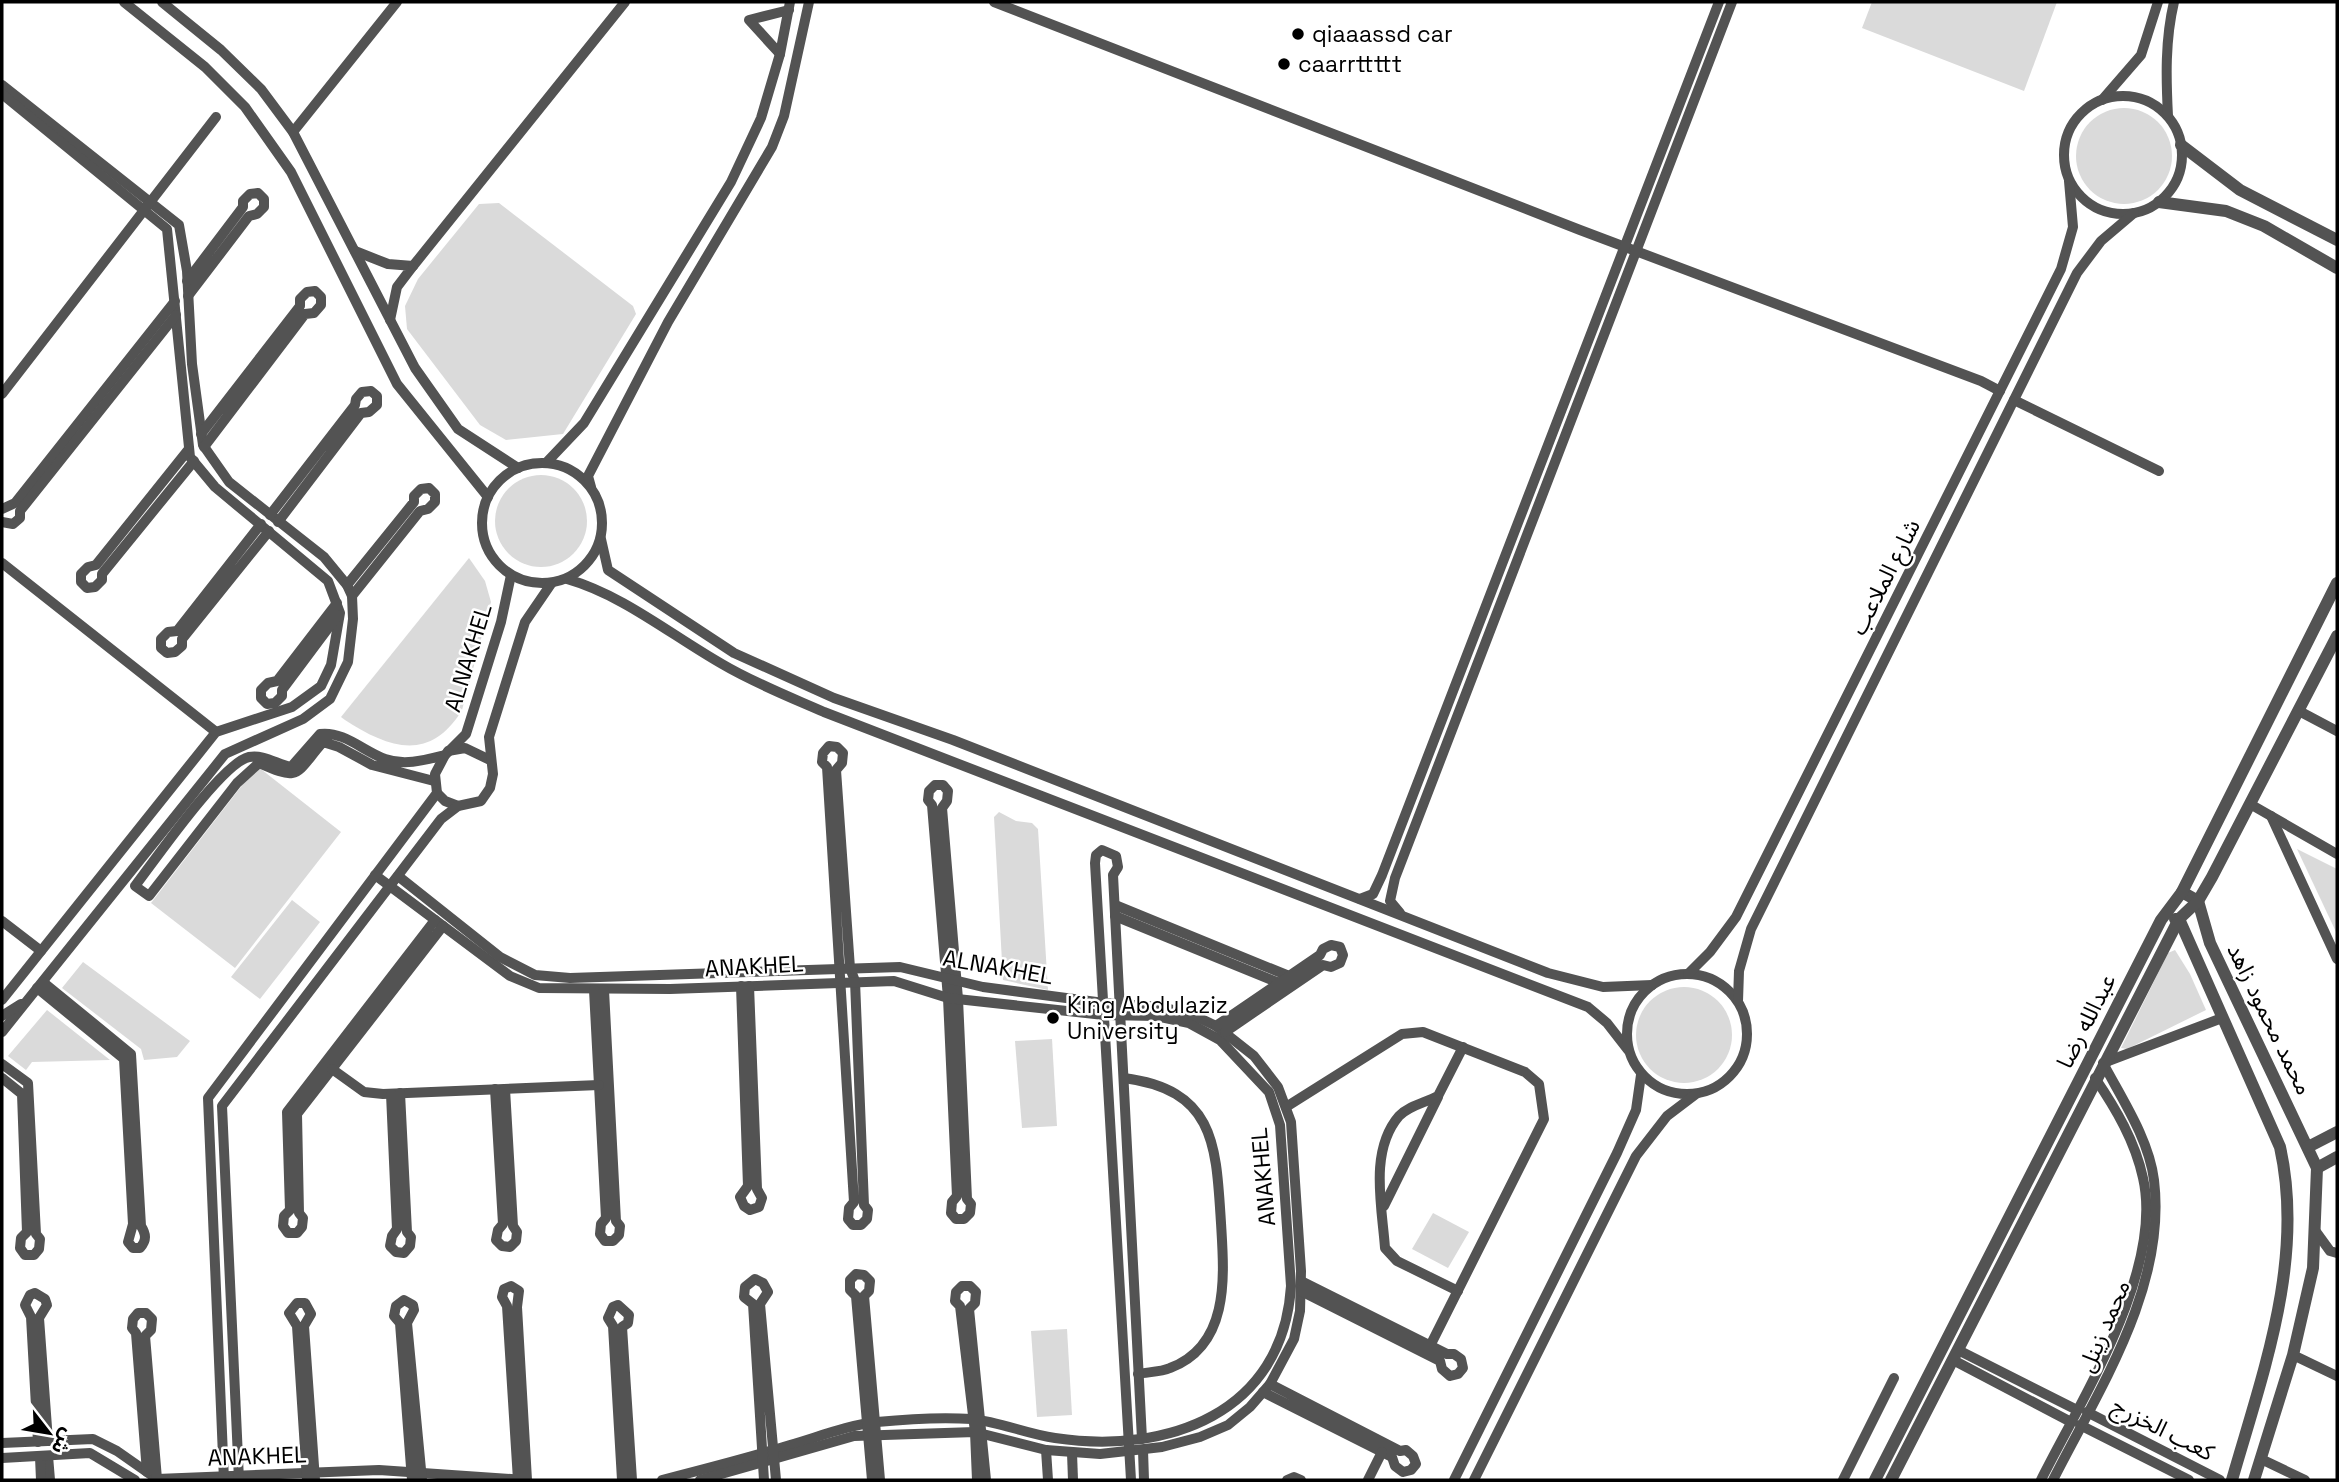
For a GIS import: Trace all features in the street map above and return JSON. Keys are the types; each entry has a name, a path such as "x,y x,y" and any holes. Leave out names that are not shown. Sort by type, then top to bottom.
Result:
{"street":[{"path":"124,2 205,67 245,107 291,172 397,384 488,497"},
{"path":"162,2 221,50 261,89 293,132 415,368 458,429 518,468"},
{"path":"293,132 397,2"},
{"path":"390,320 397,287 412,266 625,2"},
{"path":"809,2 784,116 772,147 668,322 588,476 602,511 601,539 608,570 734,653 834,698 953,740 1548,973 1603,987 1651,985"},
{"path":"994,2 1968,376 2000,391"},
{"path":"1403,916 1390,901 1395,878 1631,247 1719,2"},
{"path":"1360,899 1373,894 1382,875 1631,247 1732,2"},
{"path":"2102,100 2141,55 2158,2"},
{"path":"2174,2 2169,22 2165,75 2168,116 2181,145 2240,190 2337,240"},
{"path":"546,463 584,423 731,182 761,118 780,54 789,6 749,20 780,54"},
{"path":"2,85 148,206 167,229 189,449 194,461 215,486 328,581 338,608 331,664 321,686 292,707 216,732 2,1003"},
{"path":"2,94 148,206 179,225 204,447 229,482 324,557 347,585 352,596 348,662 330,699 303,719 225,754 2,1031"},
{"path":"2168,116 2154,104 2138,97 2120,96 2102,100 2085,109 2072,124 2065,142 2064,162 2069,181 2080,196 2096,208 2114,214 2134,213 2159,202 2178,177 2181,145"},
{"path":"2,394 216,117"},
{"name":"شارع الملاعب","path":"1688,974 1710,952 1736,917 2061,269 2073,226 2069,181"},
{"path":"187,281 243,207 243,201 250,194 258,193 264,199 264,207 257,214 248,216 188,296"},
{"path":"2159,202 2226,211 2264,226 2337,268"},
{"name":"شارع الملاعب","path":"1738,1001 1739,971 1751,929 2077,273 2101,241 2134,213"},
{"path":"355,251 388,264 412,266"},
{"path":"201,434 300,306 300,299 307,292 315,291 321,297 321,305 314,313 305,314 204,447"},
{"path":"2,509 15,503 175,301"},
{"path":"2,522 13,524 20,518 20,511 176,315"},
{"path":"370,391 377,396 377,405 369,412 361,413 274,518 355,405 356,399 362,392 370,391"},
{"path":"2014,400 2158,471"},
{"path":"189,449 96,565 88,567 81,574 81,582 87,588 95,587 102,580 102,574 194,461"},
{"path":"591,487 578,474 546,463 518,468 506,475 488,497 482,526 484,540 499,566 510,575 530,583 551,583 566,579 588,563 601,539"},
{"path":"347,585 414,502 414,496 421,489 429,488 435,494 435,502 428,509 420,511 352,596"},
{"path":"265,528 182,639 182,646 175,652 167,653 161,648 161,639 168,632 177,631 265,528"},
{"path":"2,563 216,732"},
{"name":"ALNAKHEL","path":"434,781 446,753 466,734 501,622 510,575"},
{"path":"566,579 588,585 724,666 824,712 1588,1007 1608,1023 1628,1049 1641,1074 1657,1087 1676,1094 1696,1094 1715,1088 1731,1076 1742,1059 1747,1040 1746,1019 1738,1001 1724,986 1707,977 1688,974 1669,976 1651,985 1630,1014 1626,1032 1628,1049"},
{"path":"239,1478 222,1106 440,819 458,806 481,801 490,788 493,774 489,760 489,737 525,622 551,583"},
{"name":"عبدالله رضا","path":"1875,1480 2161,920 2182,892 2337,583"},
{"path":"338,608 282,690 282,696 275,703 267,704 261,698 261,690 268,683 277,681 338,608"},
{"name":"عبدالله رضا","path":"1891,1480 2095,1078 2179,919 2198,901 2337,636"},
{"path":"2299,711 2337,732"},
{"path":"458,806 445,801 437,793 434,781 372,765 339,747 323,742 301,770 292,774 286,775 259,763 237,783 149,896 135,886 216,782 246,757 260,756 291,767 320,734 331,733 386,760 415,762 465,748 489,760"},
{"path":"829,746 837,747 843,753 842,763 836,770 850,968 855,981 864,1205 868,1210 867,1219 861,1225 853,1225 848,1219 849,1208 854,1202 842,981 838,968 827,767 822,762 824,752 829,746"},
{"path":"951,981 942,808 947,802 948,791 943,785 935,785 929,791 928,800 932,805 951,981 953,999 967,1199 971,1204 970,1213 964,1219 956,1219 951,1213 952,1202 957,1196 953,999"},
{"path":"224,1479 208,1098 437,793"},
{"path":"2250,804 2337,854"},
{"path":"2271,816 2337,959"},
{"path":"1131,1480 1095,863 1096,855 1102,850 1116,856 1115,910 1144,1480"},
{"name":"ANAKHEL","path":"375,875 520,980 539,988 599,990 894,981 953,999 1104,1015 1156,1016 1189,1023 1210,1034 1247,1065 1269,1092 1280,1125 1291,1286 1284,1332 1273,1359 1247,1392 1225,1411 1199,1424 1142,1445"},
{"name":"ALNAKHEL","path":"398,876 500,957 535,975 570,978 900,967 951,981 1191,1014 1220,1029 1254,1056 1278,1087 1291,1122 1301,1286 1294,1339 1267,1388 1228,1425 1200,1437 1072,1453 1046,1450 979,1432 873,1434 769,1456 700,1480"},
{"path":"2182,892 2198,901"},
{"name":"محمد محمود زاهد","path":"2198,901 2210,943 2317,1168 2313,1228 2314,1268 2293,1355 2254,1480"},
{"path":"1115,910 1289,976"},
{"path":"1115,910 1279,983"},
{"path":"2161,920 2179,919"},
{"name":"محمد محمود زاهد","path":"2179,919 2280,1147 2288,1182 2289,1219 2278,1321 2232,1480"},
{"path":"2,920 41,951"},
{"path":"439,923 297,1114 299,1213 303,1218 302,1227 296,1233 288,1233 283,1226 284,1216 290,1210 287,1112 439,923"},
{"path":"1331,945 1340,947 1343,955 1340,963 1331,967 1322,965 1220,1029 1320,955 1323,949 1331,945"},
{"path":"40,985 131,1054 141,1226 145,1233 145,1242 140,1248 133,1248 128,1242 133,1224 124,1059 40,985"},
{"path":"745,986 757,1189 762,1198 759,1207 750,1210 744,1206 740,1197 748,1186 745,986"},
{"path":"599,990 616,1221 620,1226 619,1235 613,1241 605,1241 600,1234 601,1224 606,1218 599,1085 599,990"},
{"path":"2,1016 25,1002"},
{"path":"2103,1063 2222,1018"},
{"path":"1286,1107 1402,1034 1423,1032 1525,1072 1539,1084 1544,1119 1430,1346"},
{"path":"1382,1209 1462,1047"},
{"name":"محمد زينل","path":"2041,1480 2082,1411 2140,1299 2155,1234 2154,1179 2145,1146 2103,1063"},
{"path":"2,1064 28,1083 36,1234 40,1239 39,1249 34,1255 25,1255 20,1248 21,1238 27,1232 22,1094 2,1078"},
{"path":"332,1069 364,1092 395,1094 599,1085"},
{"path":"1454,1480 1617,1153 1636,1110 1641,1074"},
{"path":"1124,1078 1154,1082 1180,1096 1200,1116 1211,1137 1217,1163 1224,1277 1223,1299 1204,1342 1186,1359 1170,1368 1138,1374"},
{"name":"محمد زينل","path":"2082,1411 2132,1293 2145,1232 2144,1180 2137,1158 2123,1124 2095,1078"},
{"path":"500,1089 513,1226 517,1231 516,1241 510,1247 502,1247 496,1240 498,1230 503,1224 500,1089"},
{"path":"395,1094 407,1232 411,1237 410,1246 404,1253 396,1252 390,1246 397,1229 395,1094"},
{"path":"1474,1480 1636,1156 1667,1116 1696,1094"},
{"path":"1438,1096 1413,1105 1400,1116 1380,1152 1385,1248 1390,1256 1458,1291"},
{"path":"2308,1147 2337,1132"},
{"path":"2317,1168 2337,1157"},
{"path":"2313,1228 2330,1251 2337,1253"},
{"path":"872,1423 856,1296 850,1290 850,1280 856,1274 864,1275 870,1281 869,1291 864,1296 872,1423 880,1480"},
{"path":"764,1480 769,1456 760,1304 768,1292 763,1283 755,1279 745,1287 744,1297 753,1304 769,1456 776,1480"},
{"path":"518,1480 506,1306 502,1297 504,1289 511,1286 519,1291 517,1307 526,1480"},
{"path":"977,1420 969,1309 975,1303 976,1292 970,1286 962,1286 956,1292 956,1301 960,1306 977,1420 979,1432 986,1480"},
{"path":"1301,1286 1461,1359 1463,1368 1458,1374 1450,1376 1442,1369 1440,1361 1301,1286"},
{"path":"35,1293 45,1298 47,1305 39,1318 43,1442 31,1317 25,1305 30,1295 35,1293"},
{"path":"404,1300 413,1305 414,1310 407,1323 416,1476 400,1323 394,1316 396,1306 404,1300"},
{"path":"296,1303 304,1303 311,1314 304,1326 310,1477 297,1326 289,1313 296,1303"},
{"path":"622,1480 613,1326 608,1318 609,1312 618,1305 629,1315 628,1323 622,1326 632,1480"},
{"path":"146,1472 136,1334 132,1328 133,1319 138,1313 146,1313 152,1319 151,1330 145,1336 157,1479"},
{"name":"كعب الخزرج","path":"1955,1355 2082,1411 2220,1480"},
{"name":"كعب الخزرج","path":"1955,1355 2075,1423 2189,1480"},
{"path":"2293,1355 2337,1376"},
{"path":"1843,1480 1894,1378"},
{"path":"1267,1388 1400,1451 1406,1450 1413,1456 1416,1464 1411,1470 1403,1472 1395,1466 1392,1458 1267,1388"},
{"path":"663,1480 769,1456 872,1423 977,1420 1053,1438 1129,1446"},
{"name":"محمد زينل","path":"2053,1480 2075,1423"},
{"path":"977,1480 979,1432"},
{"path":"872,1480 873,1434"},
{"path":"2,1443 93,1439 157,1479"},
{"path":"1046,1450 1048,1480"},
{"path":"1368,1480 1382,1452"},
{"path":"2,1458 90,1453 135,1480"},
{"path":"1072,1453 1073,1480"},
{"path":"41,1480 44,1456"},
{"path":"44,1456 50,1480"},
{"path":"2261,1459 2305,1480"},
{"name":"ANAKHEL","path":"157,1479 310,1477 379,1469 416,1476 526,1480"},
{"path":"1287,1480 1294,1477 1301,1480"}],"shaded area":[{"path":"1872,2 2057,2 2024,91 1862,28"},
{"path":"2124,108 2142,112 2158,122 2168,138 2172,156 2168,174 2158,190 2142,200 2124,204 2106,200 2090,190 2080,174 2076,156 2080,138 2090,122 2106,112"},
{"path":"499,203 633,306 636,314 563,434 506,440 480,425 407,329 405,306 418,279 479,204"},
{"path":"541,475 559,479 574,488 583,503 587,521 583,539 574,554 559,563 541,567 523,563 508,554 499,539 495,521 499,503 508,488 523,479"},
{"path":"469,558 485,581 491,602 462,710 450,727 436,738 422,744 408,745 377,738 341,717"},
{"path":"257,766 341,832 235,968 151,903"},
{"path":"999,812 1016,821 1032,823 1038,829 1048,990 1003,980 994,817"},
{"path":"2297,849 2337,869 2337,934"},
{"path":"292,900 320,922 260,999 231,977"},
{"path":"2175,950 2190,974 2206,1010 2127,1049 2121,1048 2168,953"},
{"path":"83,962 190,1041 177,1057 144,1060 141,1049 62,988"},
{"path":"1684,987 1703,990 1718,1001 1729,1016 1732,1035 1729,1054 1718,1069 1703,1080 1684,1083 1665,1080 1650,1069 1639,1054 1636,1035 1639,1016 1650,1001 1665,990"},
{"path":"47,1010 110,1060 32,1062 26,1070 8,1056"},
{"path":"1052,1039 1057,1126 1022,1128 1015,1041"},
{"path":"1433,1213 1469,1232 1448,1268 1412,1249"},
{"path":"1067,1329 1072,1415 1037,1417 1031,1331"}],"place":[{"name":"qiaaassd car","path":"1298,34"},
{"name":"caarrttttt","path":"1284,64"},
{"name":"King Abdulaziz University","path":"1053,1018"}]}
